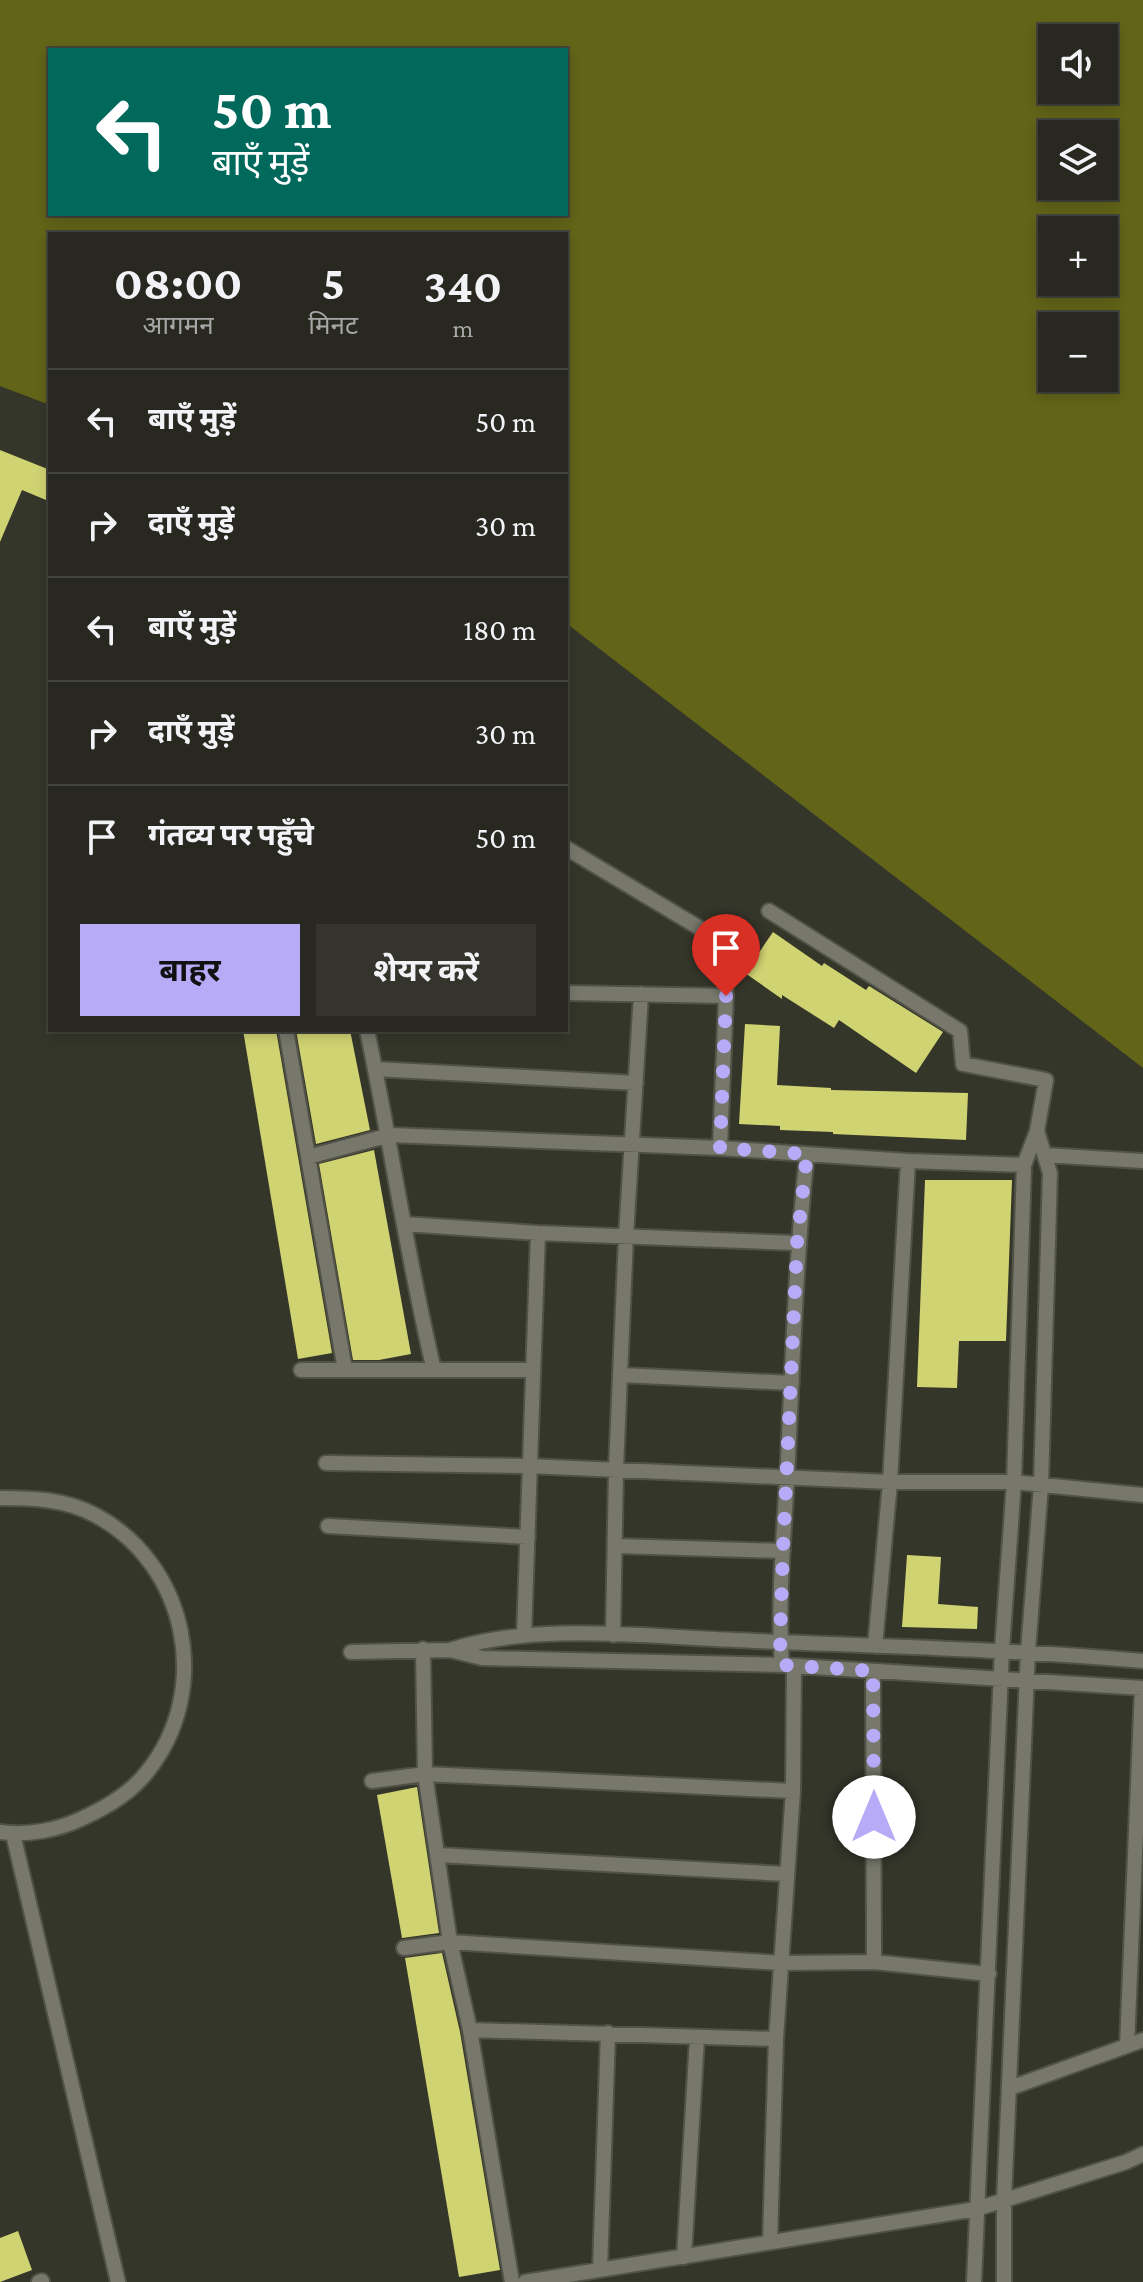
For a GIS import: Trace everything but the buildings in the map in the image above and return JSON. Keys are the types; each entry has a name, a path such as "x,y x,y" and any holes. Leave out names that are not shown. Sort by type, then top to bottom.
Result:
{"street":[{"path":"568,849 723,942 726,996 720,1148"},
{"path":"769,911 960,1031 963,1064 1046,1080 1037,1131 1024,1165 1014,1482 1002,1649 974,2282"},
{"path":"568,993 726,996"},
{"path":"613,1635 616,1469 626,1236 641,994"},
{"path":"286,1032 345,1370"},
{"path":"367,1032 434,1370"},
{"path":"375,1069 636,1083"},
{"path":"1004,2282 1004,2200 1028,1651 1041,1485 1050,1173 1037,1131"},
{"path":"308,1157 390,1135 720,1148 908,1161 1024,1165"},
{"path":"770,2241 776,2039 793,1791 788,1665 780,1642 783,1551 797,1243 807,1154"},
{"path":"1045,1155 1143,1161"},
{"path":"875,1646 890,1482 908,1161"},
{"path":"404,1224 538,1233 797,1243"},
{"path":"524,1635 538,1233"},
{"path":"301,1370 532,1370"},
{"path":"621,1375 792,1383"},
{"path":"326,1463 529,1466 890,1482 1014,1482 1143,1494"},
{"path":"0,1498 47,1499 95,1515 136,1544 166,1584 183,1631 186,1681 173,1730 147,1773 109,1806 63,1827 7,1833 118,2282"},
{"path":"328,1526 528,1537"},
{"path":"617,1546 783,1551"},
{"path":"450,1650 478,1641 524,1635 613,1635 1002,1649 1143,1661"},
{"path":"423,1649 425,1774 450,1942 470,2030 512,2282"},
{"path":"351,1652 423,1649 450,1650 482,1658 788,1665 1142,1688 1127,2046"},
{"path":"873,1671 874,1962"},
{"path":"372,1781 425,1774 793,1791"},
{"path":"438,1855 786,1874"},
{"path":"404,1948 450,1942 782,1963 874,1962 989,1974"},
{"path":"470,2030 776,2039"},
{"path":"600,2269 608,2033"},
{"path":"684,2257 697,2038"},
{"path":"1010,2088 1143,2040"},
{"path":"525,2282 976,2209 1143,2154"}],"shaded area":[{"path":"0,0 1143,0 1143,1068 568,625 568,232 48,232 48,404 0,386"}],"route":[{"path":"726,996 720,1148 807,1154 797,1243 783,1551 782,1665 873,1671 874,1817"}]}
